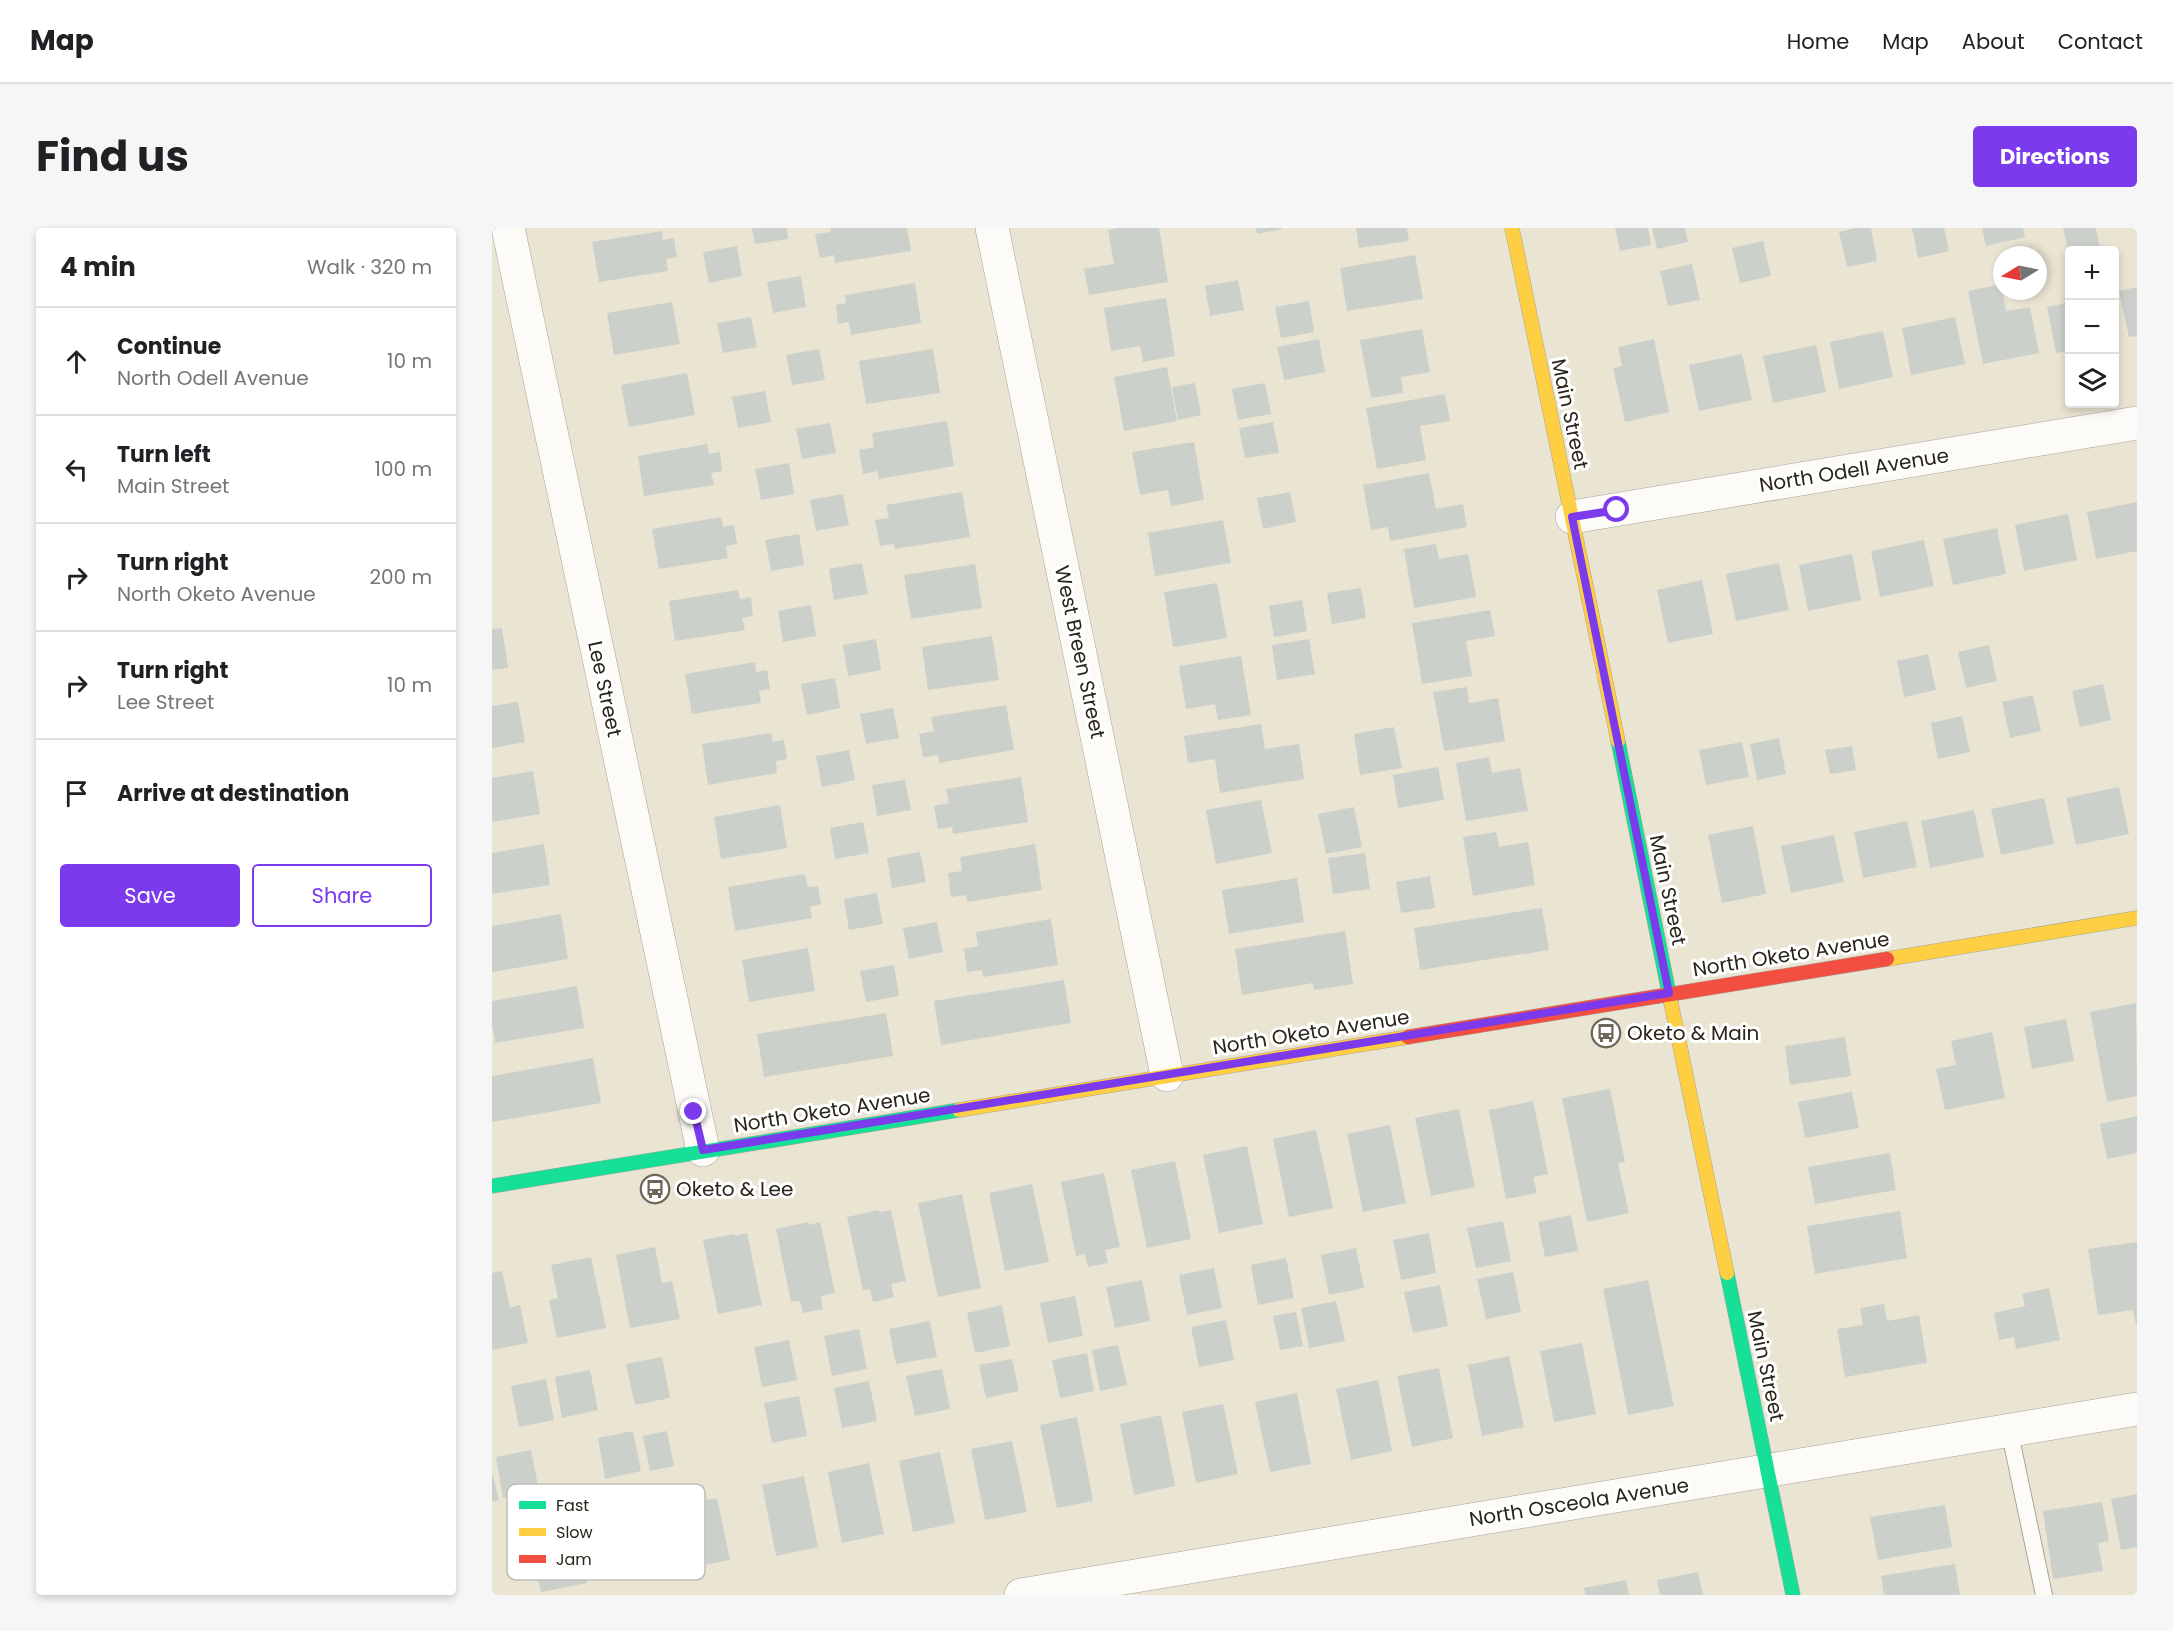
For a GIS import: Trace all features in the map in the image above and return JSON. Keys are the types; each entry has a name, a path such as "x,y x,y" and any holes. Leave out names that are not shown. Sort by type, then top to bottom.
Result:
{"street":[{"name":"Lee Street","path":"508,228 703,1150"},
{"name":"West Breen Street","path":"992,228 1167,1075"},
{"name":"Main Street","path":"1512,228 1793,1595"},
{"name":"North Odell Avenue","path":"1572,517 2137,423"},
{"name":"North Oketo Avenue","path":"492,1186 2137,918"},
{"name":"North Osceola Avenue","path":"1021,1595 2137,1409"}],"lane":[{"path":"2009,1430 2043,1595"}],"building":[{"path":"752,228 787,228 788,239 755,244"},
{"path":"830,228 907,228 911,251 835,263 834,255 820,258 815,234 831,232"},
{"path":"1159,228 1168,282 1089,295 1084,269 1114,264 1108,230"},
{"path":"1256,228 1282,228 1282,229 1257,234"},
{"path":"1356,228 1407,228 1409,241 1359,248"},
{"path":"1615,228 1648,228 1651,245 1620,251"},
{"path":"1652,228 1685,228 1688,242 1657,249"},
{"path":"1856,228 1871,228 1877,261 1847,267 1839,232"},
{"path":"1912,228 1944,228 1949,251 1918,258"},
{"path":"1982,228 2023,228 2025,237 1986,246"},
{"path":"2063,228 2096,228 2099,246 2067,246"},
{"path":"662,231 663,240 674,238 677,257 666,259 668,271 599,282 592,242"},
{"path":"1763,241 1771,276 1740,283 1732,248"},
{"path":"737,246 742,276 709,283 703,252"},
{"path":"1415,255 1423,299 1347,311 1340,268"},
{"path":"1692,264 1700,300 1668,306 1660,271"},
{"path":"801,276 806,307 773,313 767,282"},
{"path":"1238,280 1244,310 1210,316 1205,286"},
{"path":"915,283 921,323 851,335 849,322 838,324 836,305 846,303 845,295"},
{"path":"1993,286 1993,300 2004,300 2006,311 2030,307 2039,353 1983,364 1968,291"},
{"path":"2137,287 2137,336 2129,337 2119,291"},
{"path":"1166,298 1175,356 1143,362 1140,346 1111,351 1104,308"},
{"path":"1309,301 1314,332 1281,338 1275,307"},
{"path":"672,302 680,344 614,355 607,313"},
{"path":"2065,303 2065,352 2056,353 2047,307"},
{"path":"751,317 757,347 723,353 717,323"},
{"path":"1955,317 1965,364 1911,375 1902,328"},
{"path":"1422,329 1430,372 1401,377 1403,393 1371,398 1360,340"},
{"path":"1883,331 1893,377 1839,389 1830,342"},
{"path":"1319,339 1325,372 1284,380 1277,347"},
{"path":"1654,339 1669,412 1625,422 1613,368 1622,366 1618,347"},
{"path":"1816,345 1826,392 1773,403 1763,356"},
{"path":"819,349 825,380 792,385 786,355"},
{"path":"933,349 940,393 866,404 859,361"},
{"path":"1742,354 1752,400 1699,411 1689,365"},
{"path":"1167,367 1177,421 1124,431 1114,377"},
{"path":"687,373 695,415 629,427 621,385"},
{"path":"1195,383 1201,415 1178,420 1172,387"},
{"path":"1265,383 1271,414 1238,420 1232,389"},
{"path":"765,391 771,422 738,428 732,397"},
{"path":"1445,394 1450,421 1420,426 1426,460 1377,469 1366,408"},
{"path":"947,421 954,466 879,479 877,471 863,474 859,450 874,447 872,433"},
{"path":"1273,422 1279,453 1245,458 1239,428"},
{"path":"830,423 836,453 802,459 796,429"},
{"path":"1194,442 1204,500 1171,506 1168,490 1140,495 1132,452"},
{"path":"707,444 709,454 720,452 722,471 711,473 714,485 644,496 638,456"},
{"path":"789,463 794,494 761,500 755,469"},
{"path":"1429,473 1436,509 1463,504 1467,527 1390,541 1388,527 1371,530 1363,485"},
{"path":"962,492 970,537 895,549 894,544 880,546 875,520 889,518 886,505"},
{"path":"1290,492 1296,522 1263,529 1257,498"},
{"path":"843,494 849,525 816,531 810,500"},
{"path":"2137,502 2137,551 2096,559 2087,512"},
{"path":"2068,514 2077,560 2024,571 2015,525"},
{"path":"721,517 723,527 734,525 737,544 726,546 728,558 659,569 652,529"},
{"path":"1223,520 1231,563 1155,576 1148,533"},
{"path":"1997,528 2006,574 1953,585 1943,539"},
{"path":"799,534 804,565 771,571 765,540"},
{"path":"1924,540 1934,586 1880,597 1871,551"},
{"path":"1436,544 1439,559 1468,554 1476,597 1414,608 1404,549"},
{"path":"1852,554 1861,600 1808,611 1799,565"},
{"path":"862,563 868,594 834,600 829,569"},
{"path":"1779,563 1789,610 1736,621 1726,574"},
{"path":"975,564 982,608 911,619 904,575"},
{"path":"1702,580 1713,634 1668,643 1657,590"},
{"path":"1217,583 1227,638 1173,647 1164,592"},
{"path":"1361,588 1366,618 1332,624 1327,593"},
{"path":"738,590 740,599 751,597 753,616 742,618 745,630 675,641 669,601"},
{"path":"1302,600 1307,631 1274,637 1269,606"},
{"path":"811,605 816,636 783,642 778,611"},
{"path":"1490,610 1495,636 1466,641 1472,676 1422,684 1412,623"},
{"path":"502,628 508,668 492,670 492,629"},
{"path":"992,636 999,680 928,690 922,647"},
{"path":"876,639 881,670 848,676 843,645"},
{"path":"1309,639 1315,674 1277,680 1272,645"},
{"path":"1989,645 1997,681 1966,688 1958,652"},
{"path":"1928,654 1936,690 1904,697 1897,661"},
{"path":"1241,656 1251,715 1218,720 1215,704 1186,709 1179,666"},
{"path":"755,662 756,672 767,670 770,689 759,691 761,703 692,714 685,674"},
{"path":"835,678 840,708 807,715 801,684"},
{"path":"2103,684 2111,720 2080,727 2072,691"},
{"path":"1467,687 1469,703 1498,698 1505,741 1444,751 1433,692"},
{"path":"2033,695 2041,731 2010,738 2002,702"},
{"path":"518,702 525,742 492,748 492,706"},
{"path":"1006,705 1014,750 939,763 938,755 923,757 919,734 934,731 931,717"},
{"path":"893,708 899,738 866,744 860,714"},
{"path":"1962,716 1970,752 1938,759 1931,723"},
{"path":"1261,724 1265,749 1299,744 1304,779 1220,793 1215,759 1188,763 1184,736"},
{"path":"1394,727 1402,768 1360,775 1354,734"},
{"path":"771,733 773,742 784,740 787,759 776,761 777,773 708,785 702,744"},
{"path":"1779,738 1786,774 1757,780 1750,744"},
{"path":"1742,742 1749,777 1706,785 1699,750"},
{"path":"1852,746 1856,770 1830,774 1825,750"},
{"path":"849,750 855,780 822,787 816,756"},
{"path":"1489,757 1492,773 1520,768 1528,811 1466,821 1456,763"},
{"path":"1438,767 1444,800 1398,808 1393,775"},
{"path":"533,771 540,814 492,822 492,778"},
{"path":"1021,777 1028,822 953,834 952,827 938,829 934,806 949,803 946,789"},
{"path":"905,780 911,810 877,816 872,785"},
{"path":"2119,787 2129,834 2076,845 2066,798"},
{"path":"2044,798 2054,844 2001,855 1991,809"},
{"path":"1261,800 1272,853 1216,864 1206,810"},
{"path":"780,805 787,848 721,859 714,817"},
{"path":"1354,807 1362,847 1326,854 1318,814"},
{"path":"1974,810 1984,857 1930,868 1921,821"},
{"path":"1907,821 1917,867 1863,878 1854,832"},
{"path":"863,822 869,853 835,859 830,828"},
{"path":"1753,826 1766,894 1722,903 1708,835"},
{"path":"1496,832 1499,847 1528,842 1535,885 1473,896 1463,837"},
{"path":"1834,835 1844,882 1791,893 1781,846"},
{"path":"544,844 550,885 492,894 492,853"},
{"path":"1035,844 1042,890 967,902 966,895 951,897 948,873 962,871 960,857"},
{"path":"920,852 926,882 892,888 887,858"},
{"path":"1365,853 1370,889 1333,894 1328,858"},
{"path":"805,874 808,887 818,886 821,904 810,907 812,918 735,931 728,887"},
{"path":"1430,876 1435,908 1401,913 1396,882"},
{"path":"1297,878 1304,922 1229,934 1222,890"},
{"path":"877,893 883,924 849,930 844,899"},
{"path":"1542,908 1549,950 1420,970 1414,928"},
{"path":"561,914 568,959 492,972 492,926"},
{"path":"1051,919 1058,965 983,977 982,970 967,972 964,949 978,946 976,932"},
{"path":"937,922 943,952 909,959 903,928"},
{"path":"1345,931 1353,984 1314,990 1313,983 1242,995 1235,949"},
{"path":"808,948 815,991 749,1002 742,960"},
{"path":"894,965 899,996 866,1002 860,971"},
{"path":"1064,980 1071,1023 941,1045 934,1001"},
{"path":"577,986 584,1028 495,1043 492,1001"},
{"path":"2136,1003 2137,1096 2107,1102 2090,1012"},
{"path":"886,1013 893,1056 764,1077 757,1034"},
{"path":"2066,1019 2074,1061 2032,1069 2024,1027"},
{"path":"1992,1032 2005,1098 1945,1110 1936,1069 1956,1065 1951,1041"},
{"path":"1845,1037 1851,1076 1790,1085 1785,1046"},
{"path":"593,1058 601,1103 492,1122 492,1076"},
{"path":"1610,1089 1625,1162 1618,1163 1629,1213 1587,1222 1562,1098"},
{"path":"1852,1092 1859,1128 1805,1138 1798,1102"},
{"path":"1533,1101 1548,1174 1533,1177 1537,1193 1506,1199 1489,1110"},
{"path":"1459,1109 1475,1187 1431,1196 1415,1118"},
{"path":"2137,1116 2137,1153 2107,1159 2100,1124"},
{"path":"1390,1125 1406,1203 1363,1212 1347,1134"},
{"path":"1316,1130 1333,1208 1289,1217 1273,1139"},
{"path":"1247,1146 1263,1224 1219,1233 1203,1155"},
{"path":"1890,1153 1896,1190 1815,1204 1808,1167"},
{"path":"1175,1161 1191,1239 1147,1248 1131,1170"},
{"path":"1104,1173 1120,1247 1105,1250 1108,1263 1088,1267 1085,1254 1076,1256 1061,1182"},
{"path":"1032,1184 1049,1262 1005,1271 989,1193"},
{"path":"962,1194 981,1288 938,1297 918,1203"},
{"path":"879,1210 879,1212 891,1210 906,1281 891,1284 894,1297 873,1302 870,1289 863,1290 847,1217"},
{"path":"1900,1211 1907,1258 1815,1274 1807,1226"},
{"path":"1571,1215 1578,1251 1545,1257 1538,1222"},
{"path":"1503,1221 1511,1261 1476,1268 1467,1228"},
{"path":"808,1222 809,1225 820,1222 835,1293 821,1296 823,1309 803,1313 800,1301 791,1302 776,1229"},
{"path":"747,1233 762,1305 718,1314 703,1240"},
{"path":"1429,1233 1436,1273 1401,1280 1393,1240"},
{"path":"2137,1242 2136,1325 2133,1310 2098,1315 2088,1249"},
{"path":"655,1247 662,1283 672,1281 680,1319 630,1328 616,1255"},
{"path":"1356,1248 1364,1288 1329,1295 1321,1255"},
{"path":"591,1257 606,1328 557,1338 549,1300 558,1298 551,1265"},
{"path":"1286,1258 1294,1298 1258,1305 1251,1265"},
{"path":"1214,1268 1222,1308 1187,1315 1179,1275"},
{"path":"502,1271 510,1308 520,1305 528,1343 492,1350 492,1273"},
{"path":"1513,1272 1521,1312 1486,1319 1477,1279"},
{"path":"1142,1280 1150,1321 1115,1328 1106,1287"},
{"path":"1648,1280 1674,1406 1628,1415 1603,1289"},
{"path":"1440,1285 1448,1326 1413,1333 1404,1292"},
{"path":"2049,1288 2060,1340 2016,1349 2014,1337 1999,1340 1994,1313 2025,1306 2022,1294"},
{"path":"1075,1296 1083,1336 1048,1343 1040,1303"},
{"path":"1336,1301 1345,1341 1309,1348 1301,1308"},
{"path":"1884,1304 1887,1321 1919,1315 1927,1363 1845,1377 1837,1329 1863,1325 1860,1308"},
{"path":"1002,1305 1010,1346 975,1353 967,1313"},
{"path":"1296,1312 1303,1346 1280,1350 1273,1316"},
{"path":"1226,1320 1234,1360 1199,1367 1191,1327"},
{"path":"930,1321 937,1357 896,1364 889,1329"},
{"path":"859,1329 867,1369 832,1376 824,1336"},
{"path":"789,1340 797,1380 762,1387 754,1347"},
{"path":"1582,1343 1596,1414 1554,1422 1540,1351"},
{"path":"1118,1345 1127,1385 1100,1391 1092,1350"},
{"path":"1087,1353 1094,1391 1060,1398 1052,1360"},
{"path":"1509,1356 1524,1427 1482,1436 1468,1365"},
{"path":"662,1357 670,1398 635,1405 626,1364"},
{"path":"1012,1359 1019,1391 986,1398 979,1365"},
{"path":"1439,1368 1453,1438 1412,1447 1397,1376"},
{"path":"942,1369 950,1409 915,1416 906,1376"},
{"path":"590,1370 598,1410 562,1418 555,1377"},
{"path":"546,1379 554,1420 519,1427 511,1386"},
{"path":"1378,1380 1392,1451 1351,1460 1336,1389"},
{"path":"869,1381 877,1421 842,1428 834,1388"},
{"path":"1297,1393 1311,1464 1270,1472 1255,1402"},
{"path":"799,1396 807,1436 772,1443 764,1403"},
{"path":"1223,1404 1238,1474 1196,1483 1182,1412"},
{"path":"1161,1415 1175,1486 1134,1495 1120,1424"},
{"path":"1077,1417 1093,1501 1057,1508 1040,1425"},
{"path":"633,1431 641,1471 605,1479 598,1438"},
{"path":"667,1431 674,1466 650,1471 643,1436"},
{"path":"1012,1441 1027,1512 985,1520 971,1449"},
{"path":"531,1450 538,1484 507,1484 507,1497 503,1498 496,1457"},
{"path":"940,1452 955,1523 913,1532 899,1461"},
{"path":"869,1463 884,1534 842,1543 828,1472"},
{"path":"492,1472 499,1500 492,1501"},
{"path":"804,1476 818,1547 776,1556 762,1485"},
{"path":"2137,1494 2137,1547 2121,1550 2111,1499"},
{"path":"717,1498 730,1560 705,1565 705,1500"},
{"path":"2102,1502 2109,1541 2098,1543 2103,1571 2053,1579 2043,1511"},
{"path":"1945,1505 1952,1547 1878,1560 1870,1517"},
{"path":"1955,1564 1960,1595 1884,1595 1881,1576"},
{"path":"1698,1572 1703,1595 1660,1595 1657,1580"},
{"path":"539,1580 586,1580 587,1583 541,1592"},
{"path":"1626,1580 1629,1595 1586,1595 1584,1588"}],"traffic: fast":[{"path":"1618,741 1671,1003"},
{"path":"492,1186 959,1110"},
{"path":"1727,1273 1793,1595"}],"traffic: slow":[{"path":"1512,228 1618,741"},
{"path":"1887,959 2137,918"},
{"path":"1671,1003 1727,1273"},
{"path":"959,1110 1408,1037"}],"traffic: jam":[{"path":"1408,1037 1887,959"}],"place":[{"name":"Oketo & Main","path":"1606,1033"},
{"name":"Oketo & Lee","path":"655,1189"}],"route":[{"path":"694,1112 703,1150 1669,993 1572,517 1617,510"}]}
